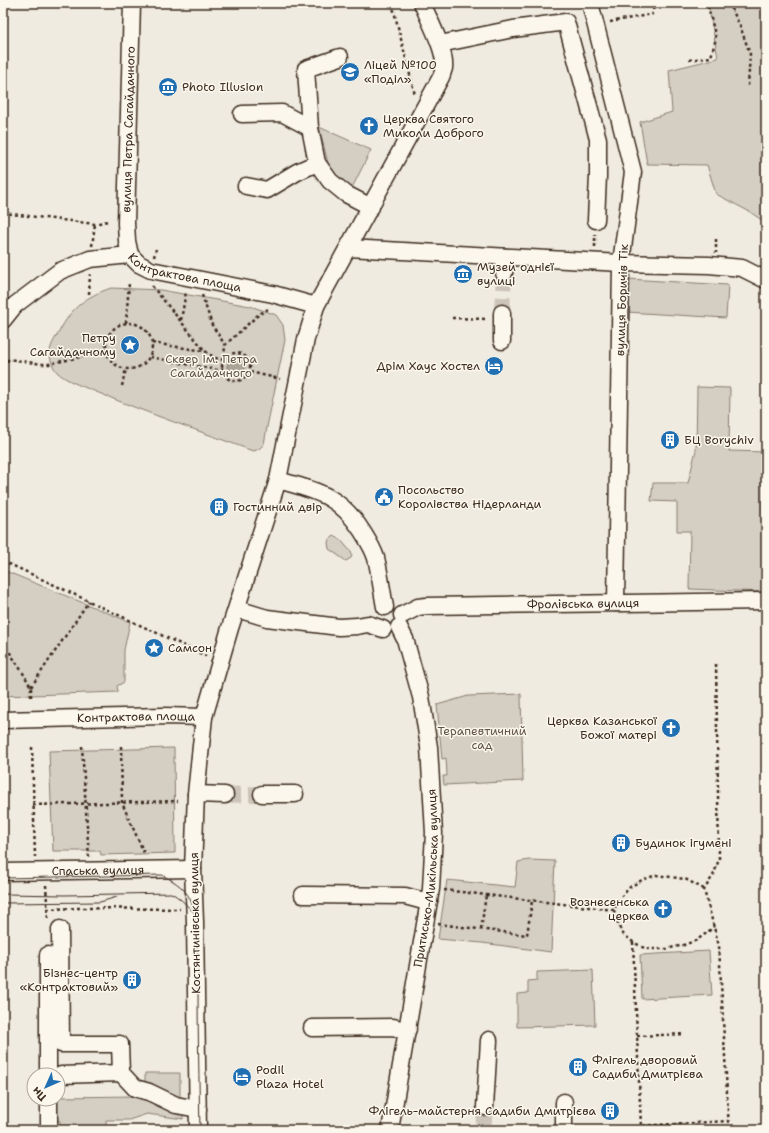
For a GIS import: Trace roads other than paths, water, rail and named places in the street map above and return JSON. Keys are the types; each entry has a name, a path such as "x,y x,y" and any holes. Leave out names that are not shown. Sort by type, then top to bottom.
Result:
{"street":[{"name":"вулиця Петра Сагайдачного","path":"130,255 127,241 126,223 132,3"},
{"name":"Контрактова площа","path":"3,720 163,716 204,717 278,480 306,339 316,306 442,78 444,57 440,44 422,3"},
{"name":"вулиця Боричів Тік","path":"590,3 633,172 622,263 616,603"},
{"path":"440,44 513,29 566,22 598,139 596,220"},
{"path":"340,57 306,69 310,128 317,163 330,181 346,194 371,207"},
{"path":"242,114 282,113 310,128"},
{"path":"246,186 267,190 297,172 317,163"},
{"path":"349,248 622,263 709,265 742,268 766,280"},
{"name":"Контрактова площа","path":"3,320 15,305 60,271 90,259 130,255 139,264 151,270 273,294 316,306"},
{"path":"504,273 506,257"},
{"path":"502,316 502,341"},
{"path":"237,610 267,618 350,627 378,619 391,606 394,606 399,610 401,621 392,631 388,631 378,619 376,557 368,541 353,518 343,507 330,497 278,480"},
{"name":"Фролівська вулиця","path":"401,621 418,607 426,606 766,601"},
{"name":"Притисько-Микільська вулиця","path":"390,1130 430,895 434,833 429,747 421,697 401,621"},
{"name":"Костянтинівська вулиця","path":"198,1130 193,869 196,794 204,717"},
{"path":"196,794 225,795"},
{"path":"262,794 295,794"},
{"name":"Спаська вулиця","path":"3,872 40,866 193,869"},
{"path":"303,895 405,896 420,900 430,895"},
{"path":"54,925 61,1044 120,1044 121,1073 135,1088 150,1092 176,1105 198,1109"},
{"path":"48,955 55,1067"},
{"path":"312,1028 392,1027 404,1030 408,1029"},
{"path":"485,1107 489,1040"},
{"path":"66,1075 121,1073"},
{"path":"564,1102 564,1130"},
{"path":"49,1107 49,1130"}],"tunnel":[{"path":"502,313 504,273"},
{"path":"225,795 262,794"},
{"path":"483,1130 485,1107"}],"tram line":[{"path":"3,878 162,875 172,880 184,890 192,904 197,934 200,1130"},
{"path":"3,894 65,895 171,893 192,911"},
{"path":"3,903 100,902 117,897"}],"place":[{"name":"Ліцей №100 «Поділ»","path":"350,72"},
{"name":"Photo Illusion","path":"168,87"},
{"name":"Церква Святого Миколи Доброго","path":"369,126"},
{"name":"Музей однієї вулиці","path":"463,274"},
{"name":"Петру Сагайдачному","path":"130,345"},
{"name":"Дрім Хаус Хостел","path":"494,366"},
{"name":"БЦ Borychiv","path":"670,440"},
{"name":"Посольство Королівства Нідерланди","path":"384,497"},
{"name":"Гостинний двір","path":"219,507"},
{"name":"Самсон","path":"154,648"},
{"name":"Церква Казанської Божої матері","path":"671,728"},
{"name":"Будинок ігумені","path":"621,843"},
{"name":"Вознесенська церква","path":"663,909"},
{"name":"Бізнес-центр «Контрактовий»","path":"132,980"},
{"name":"Флігель дворовий Садиби Дмитрієва","path":"578,1067"},
{"name":"Podil Plaza Hotel","path":"242,1077"},
{"name":"Флігель-майстерня Садиби Дмитрієва","path":"610,1111"}],"park label":[{"name":"Сквер ім. Петра Сагайдачного","path":"211,366"},
{"name":"Терапевтичний сад","path":"482,738"}]}
